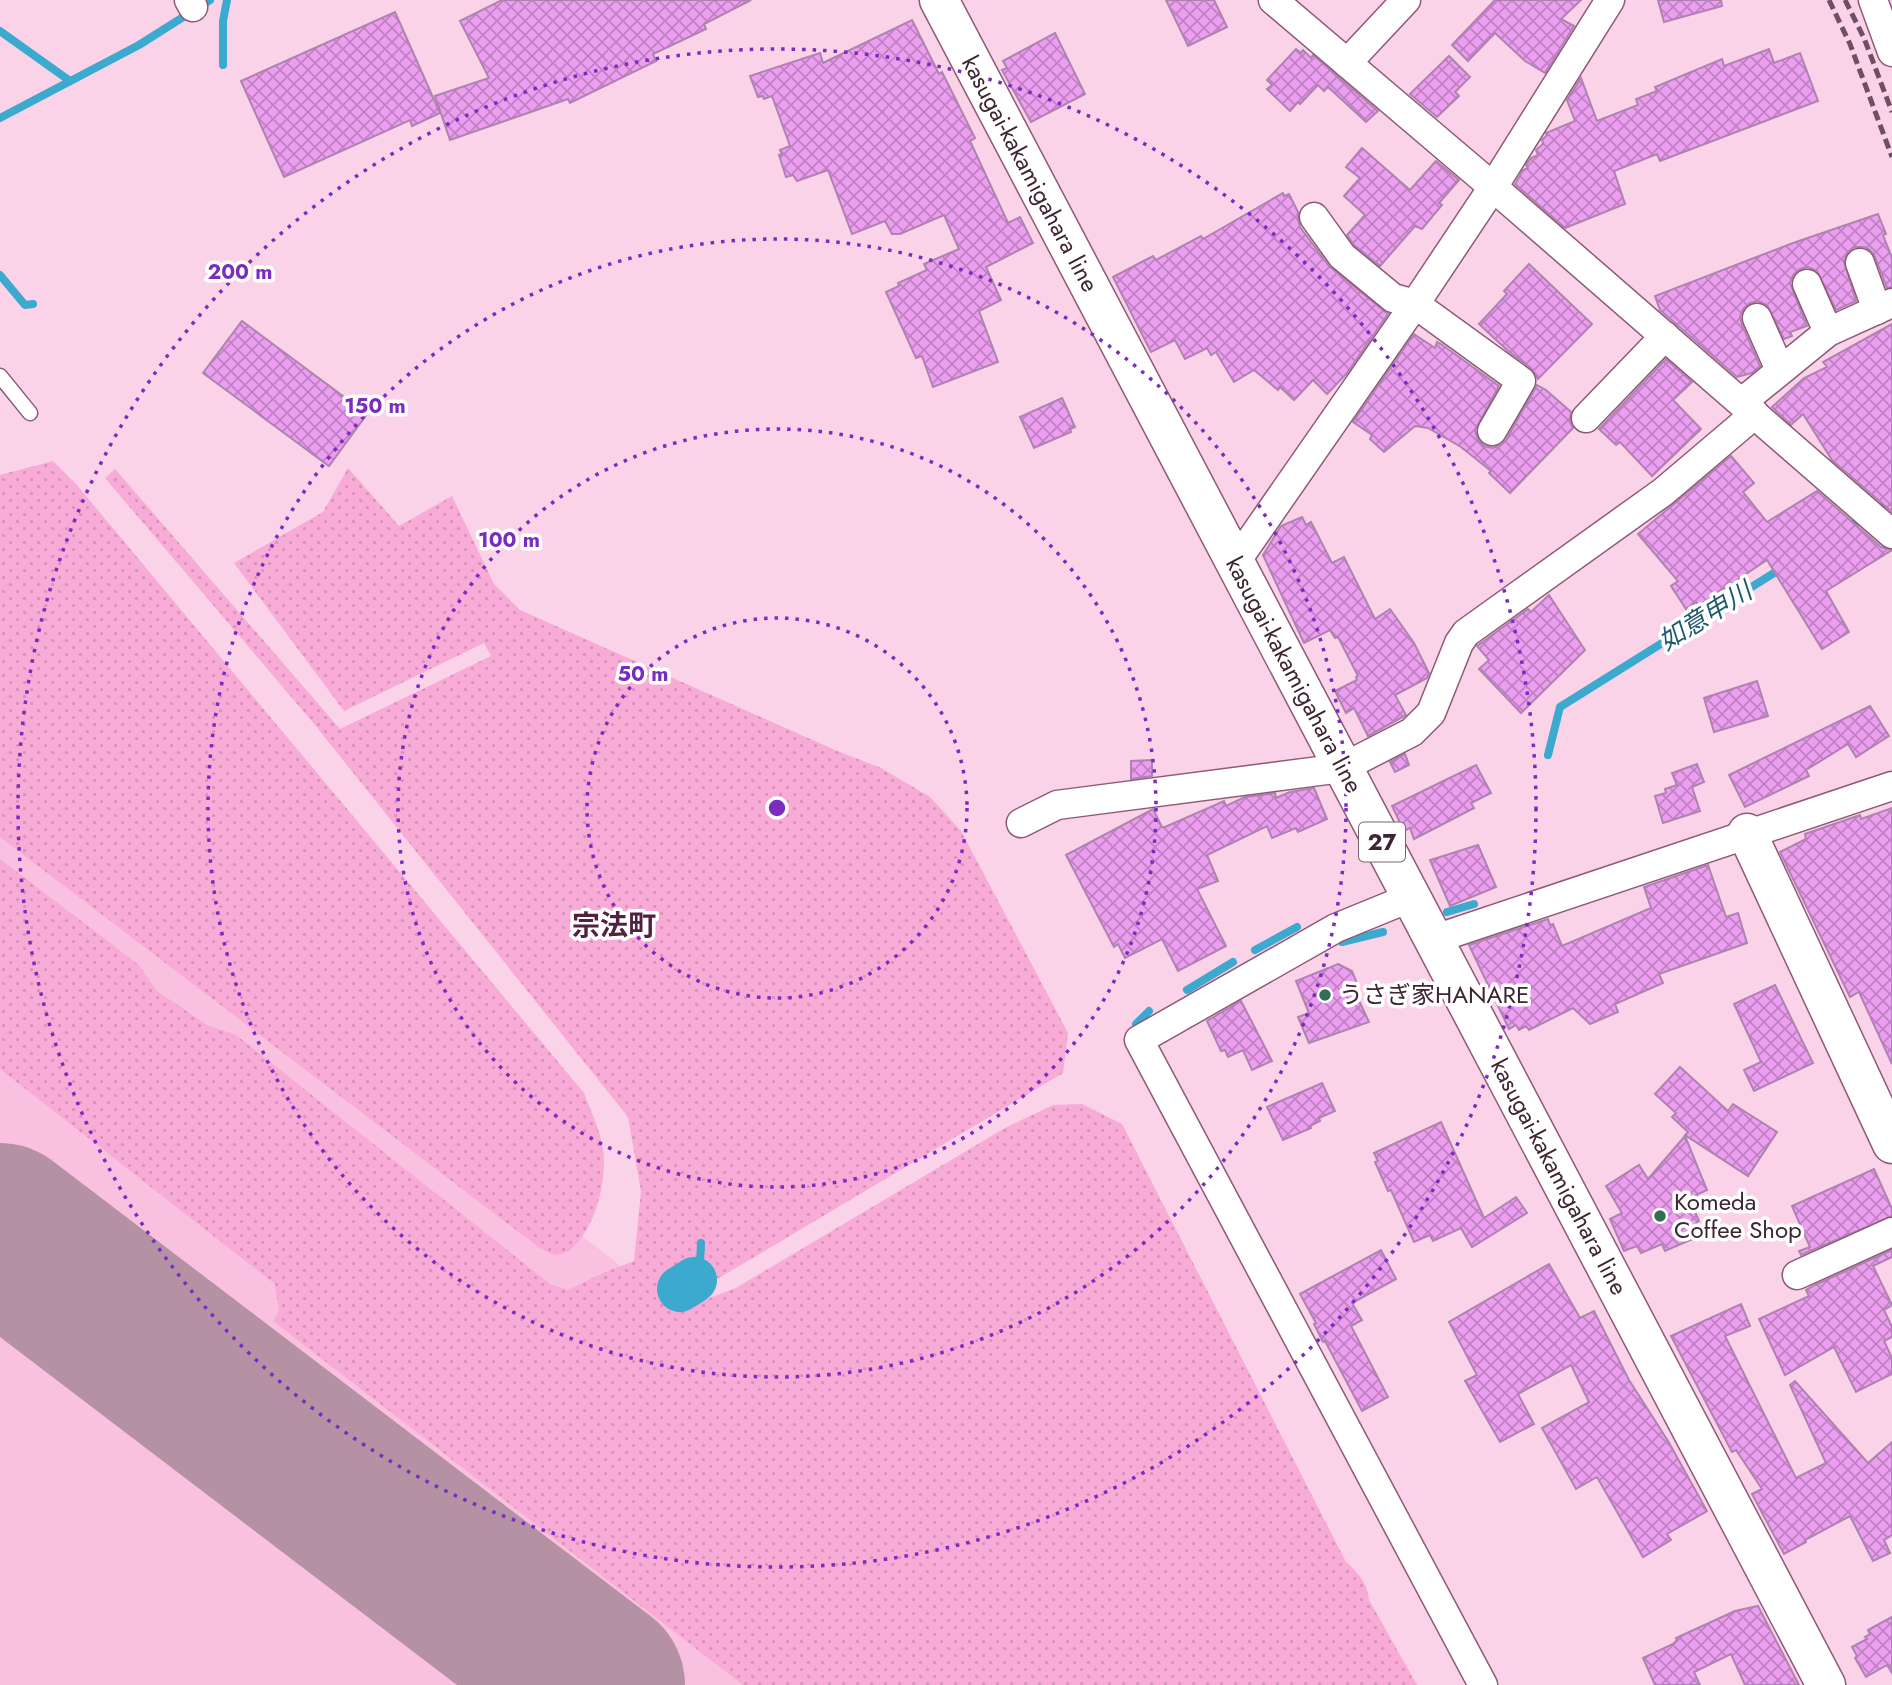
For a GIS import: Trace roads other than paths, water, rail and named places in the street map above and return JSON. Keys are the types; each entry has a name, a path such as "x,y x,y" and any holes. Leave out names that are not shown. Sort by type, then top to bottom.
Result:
{"main road":[{"name":"kasugai-kakamigahara line","path":"939,0 1826,1685"},
{"path":"1747,833 1892,1144"}],"street":[{"path":"1273,0 1877,521"},
{"path":"1347,63 1406,0"},
{"path":"1873,0 1892,52"},
{"path":"1235,563 1493,187 1604,3"},
{"path":"1314,217 1342,256 1392,298 1415,304 1521,381 1492,431"},
{"path":"1021,823 1057,805 1342,768 1412,732 1431,713 1459,643 1466,633 1662,492 1748,408 1780,370 1828,332 1885,306 1860,263"},
{"path":"1807,284 1828,332"},
{"path":"1757,318 1780,370"},
{"path":"1586,418 1665,336"},
{"path":"1435,939 1892,786"},
{"path":"1412,897 1336,928 1139,1040 1483,1685"},
{"path":"1797,1275 1892,1232"}],"lane":[{"path":"0,376 30,413"}],"waterway":[{"path":"0,118 139,45 210,0"},
{"path":"223,65 223,21 227,0"},
{"path":"0,31 70,81"},
{"path":"0,275 25,305 33,304"},
{"name":"如意申川","path":"1847,528 1892,500"},
{"name":"如意申川","path":"1548,755 1560,707 1782,568"},
{"name":"如意申川","path":"1447,912 1474,904"},
{"name":"如意申川","path":"1255,950 1297,927"},
{"name":"如意申川","path":"1342,942 1383,932"},
{"name":"如意申川","path":"1187,990 1233,962"},
{"name":"如意申川","path":"1136,1024 1149,1011"},
{"path":"694,1280 700,1263 701,1243"},
{"name":"如意申川","path":"694,1280 711,1276"},
{"name":"如意申川","path":"680,1289 694,1280"}],"railway":[{"path":"1829,0 1850,44 1892,157"},
{"path":"1845,0 1864,38 1892,112"}],"place":[{"name":"うさぎ家HANARE","path":"1325,995"},
{"name":"Komeda Coffee Shop","path":"1660,1216"}],"district":[{"name":"宗法町","path":"614,925"}]}
